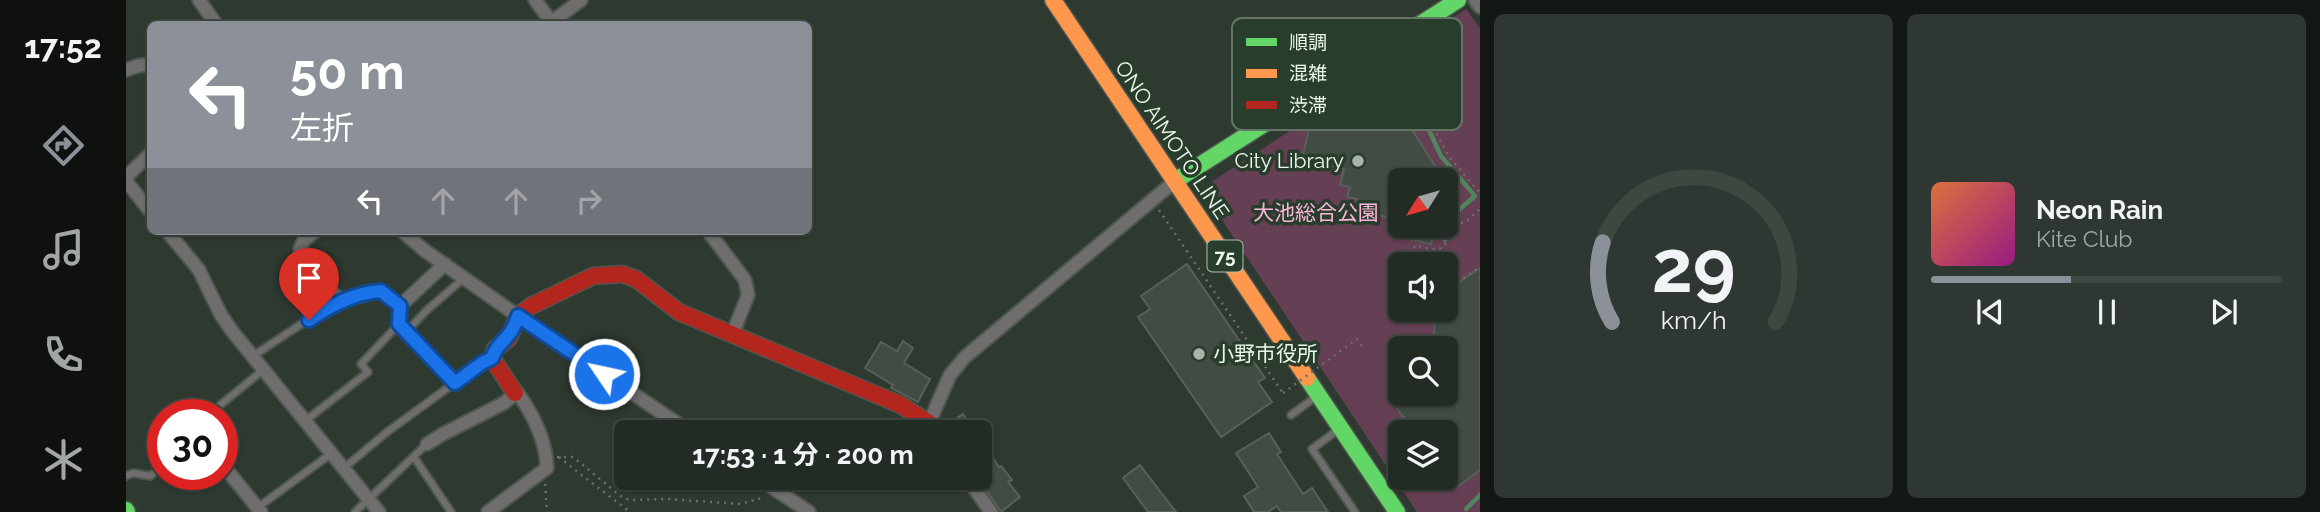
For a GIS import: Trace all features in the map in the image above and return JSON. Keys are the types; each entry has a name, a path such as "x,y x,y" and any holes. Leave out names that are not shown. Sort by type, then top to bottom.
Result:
{"street":[{"path":"199,0 214,21"},
{"path":"535,0 549,21"},
{"path":"555,21 581,0"},
{"name":"ONO AIMOTO LINE","path":"1053,0 1397,512"},
{"path":"1430,18 1458,0"},
{"path":"1475,0 1480,7"},
{"path":"126,70 147,64"},
{"path":"935,420 950,375 965,356 1155,195 1255,130"},
{"path":"147,157 126,179 147,207"},
{"path":"170,235 199,270 221,315 379,512"},
{"path":"310,235 300,249 308,264 335,296 344,299 381,291 400,306 445,264"},
{"path":"407,235 518,316 672,420"},
{"path":"711,235 745,280 748,295 732,335"},
{"path":"488,512 542,473 553,457 517,392 515,393 492,358 495,349 509,338 518,316 531,306 593,276 622,274 636,279 679,312 901,405 921,420"},
{"path":"427,444 504,403 515,393"},
{"path":"238,481 259,510"},
{"path":"776,490 809,512"},
{"path":"975,490 991,512"}],"lane":[{"path":"407,331 464,278"},
{"path":"253,356 327,307 344,299"},
{"path":"305,421 368,372 361,364 399,324 400,306"},
{"path":"399,324 455,383"},
{"path":"344,468 387,432 492,358"},
{"path":"228,399 264,370"},
{"path":"1291,415 1318,395"},
{"path":"1341,428 1312,449 1355,512"},
{"path":"355,512 427,444"},
{"path":"259,510 332,453"},
{"path":"414,457 451,512"},
{"path":"126,476 133,473 147,475"}],"path":[{"path":"1434,130 1450,158 1480,193"},
{"path":"1158,208 1283,393 1357,339 1363,348"},
{"path":"1414,248 1415,245 1435,249 1445,246 1452,228 1480,209"},
{"path":"1458,282 1480,267"},
{"path":"553,457 573,457 630,500 665,499 741,505 784,490"},
{"path":"553,457 600,487 630,512"},
{"path":"542,473 547,512"},
{"path":"620,506 625,498"}],"green space":[{"name":"大池総合公園","path":"1466,9 1480,28 1480,512 1417,512 1402,490 1458,490 1458,420 1388,420 1388,469 1206,196 1208,184 1291,130 1462,130 1462,18 1452,18"}],"building":[{"path":"1309,130 1412,130 1436,168 1388,168 1388,217 1355,210 1357,199 1347,197 1350,187 1340,185 1344,169 1327,165 1328,160 1303,154"},
{"path":"1409,238 1432,238 1431,244"},
{"path":"1187,264 1265,378 1258,382 1272,402 1221,437 1138,317 1150,309 1141,296"},
{"path":"1480,268 1480,470 1458,486 1458,420 1406,420 1397,406 1458,406 1458,336 1434,336 1435,322 1458,322 1458,283"},
{"path":"903,341 913,348 904,363 930,379 918,402 891,388 893,385 865,368 881,342 897,351"},
{"path":"963,414 967,420 954,420"},
{"path":"1269,433 1281,452 1277,454 1303,494 1312,488 1328,512 1281,512 1277,506 1268,512 1254,512 1244,496 1258,487 1236,453"},
{"path":"992,457 1012,480 1008,482 1020,497 1001,512 986,490 992,490"},
{"path":"1140,465 1176,512 1148,512 1123,478"}],"waterway":[{"path":"1429,130 1441,156 1451,168"},
{"path":"1458,176 1475,196 1458,211"},
{"path":"1466,509 1480,495"}],"traffic: fast":[{"path":"1430,18 1458,0"},
{"path":"1175,181 1255,130"},
{"path":"1307,378 1397,512"}],"traffic: slow":[{"path":"1053,0 1307,378"}],"traffic: jam":[{"path":"515,393 492,358 495,349 509,338 518,316 531,306 593,276 622,274 636,279 679,312 901,405 924,420"}],"place":[{"name":"City Library","path":"1358,161"},
{"name":"小野市役所","path":"1199,354"}],"route":[{"path":"309,320 344,299 381,291 400,306 399,324 455,383 492,358 495,349 509,338 518,316 604,374"}]}
